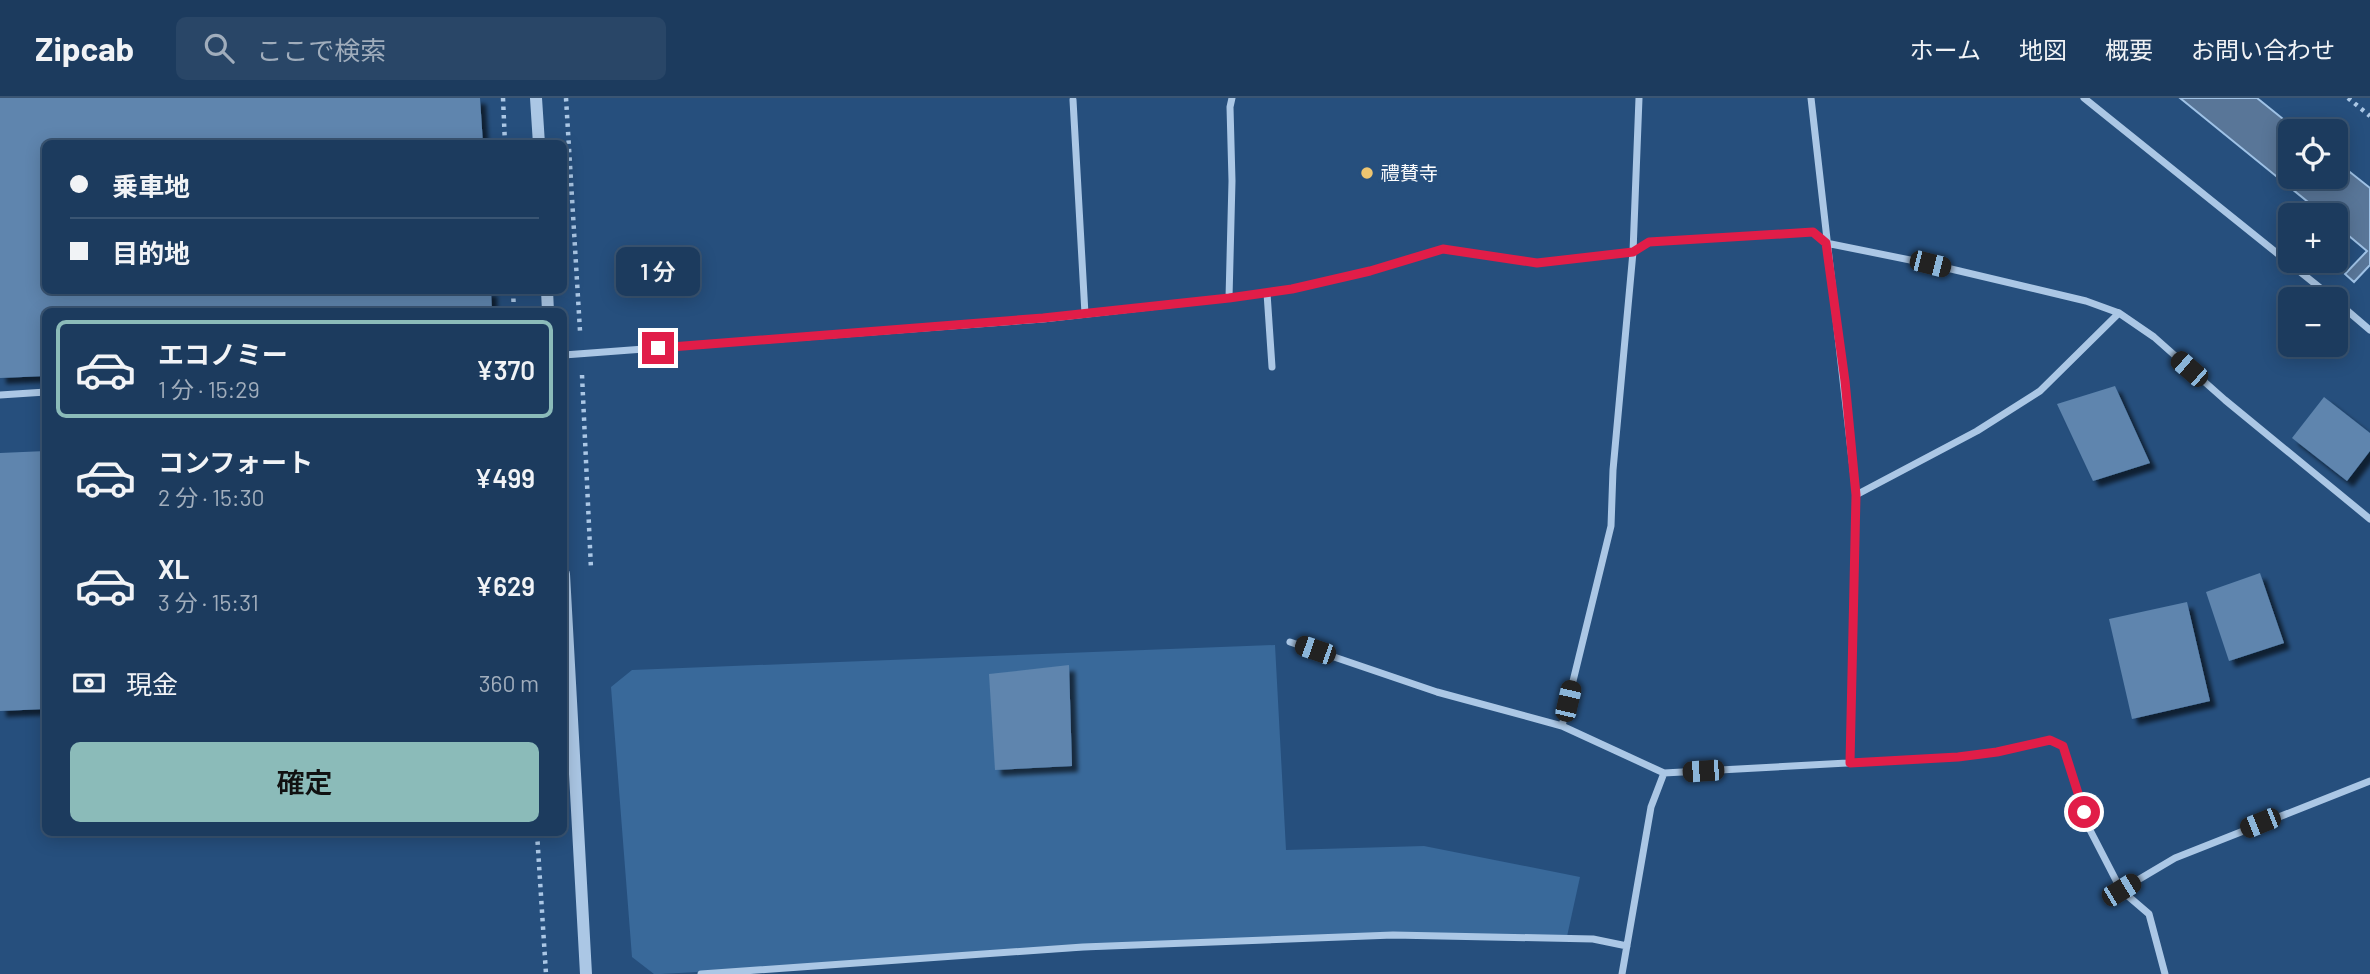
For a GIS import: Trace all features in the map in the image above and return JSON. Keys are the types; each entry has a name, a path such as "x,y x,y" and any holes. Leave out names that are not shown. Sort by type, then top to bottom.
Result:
{"street":[{"path":"536,98 539,140"},
{"path":"1229,298 1232,98"},
{"path":"1562,726 1611,526 1613,470 1633,252 1639,98"},
{"path":"1811,98 1856,495 1850,763"},
{"path":"2084,98 2319,287"},
{"path":"1073,100 1084,314"},
{"path":"567,355 839,335 1084,314 1229,298 1267,293 1370,271 1443,249 1537,263 1633,252 1649,242 1813,232 1826,243 1930,264 2086,301 2119,313 2154,337 2224,400 2370,519"},
{"path":"1267,293 1272,368"},
{"path":"2348,311 2370,330"},
{"path":"1856,495 1977,431 2040,391 2119,313"},
{"path":"0,395 42,392"},
{"path":"567,629 586,974"},
{"path":"1290,642 1437,692 1562,726 1664,773 1958,757 1997,752 2050,740 2063,746 2090,830 2121,890 2149,914 2165,974"},
{"path":"1622,974 1651,807 1664,773"},
{"path":"2121,890 2175,858 2370,781"},
{"path":"701,974 1083,947 1393,935 1593,939 1627,946"}],"path":[{"path":"503,98 505,140"},
{"path":"566,98 592,582"},
{"path":"2348,98 2370,116"},
{"path":"537,836 546,974"}],"shaded area":[{"path":"2180,98 2257,98 2283,119 2278,119 2278,178"},
{"path":"2348,171 2370,188 2370,265 2354,282 2345,274 2367,251 2348,235 2348,203 2309,203 2292,189 2348,189"},
{"path":"1275,645 1286,850 1424,846 1580,877 1566,941 1376,934 661,974 654,974 632,957 611,687 632,670"}],"building":[{"path":"0,98 480,98 483,140 42,140 42,294 491,294 492,308 42,308 42,376 0,378"},
{"path":"2115,386 2150,463 2093,481 2057,404"},
{"path":"2324,397 2370,433 2370,451 2347,481 2292,438"},
{"path":"42,451 42,709 0,711 0,453"},
{"path":"2260,573 2284,643 2229,661 2206,592"},
{"path":"2187,602 2210,701 2132,719 2109,619"},
{"path":"1069,665 1072,766 995,770 989,674"}],"place":[{"name":"禮賛寺","path":"1367,173"}],"route":[{"path":"658,348 1043,318 1229,298 1292,289 1370,271 1443,249 1537,263 1633,252 1649,242 1813,232 1826,243 1845,381 1856,495 1850,763 1958,757 1997,752 2050,740 2063,746 2084,812"}]}
